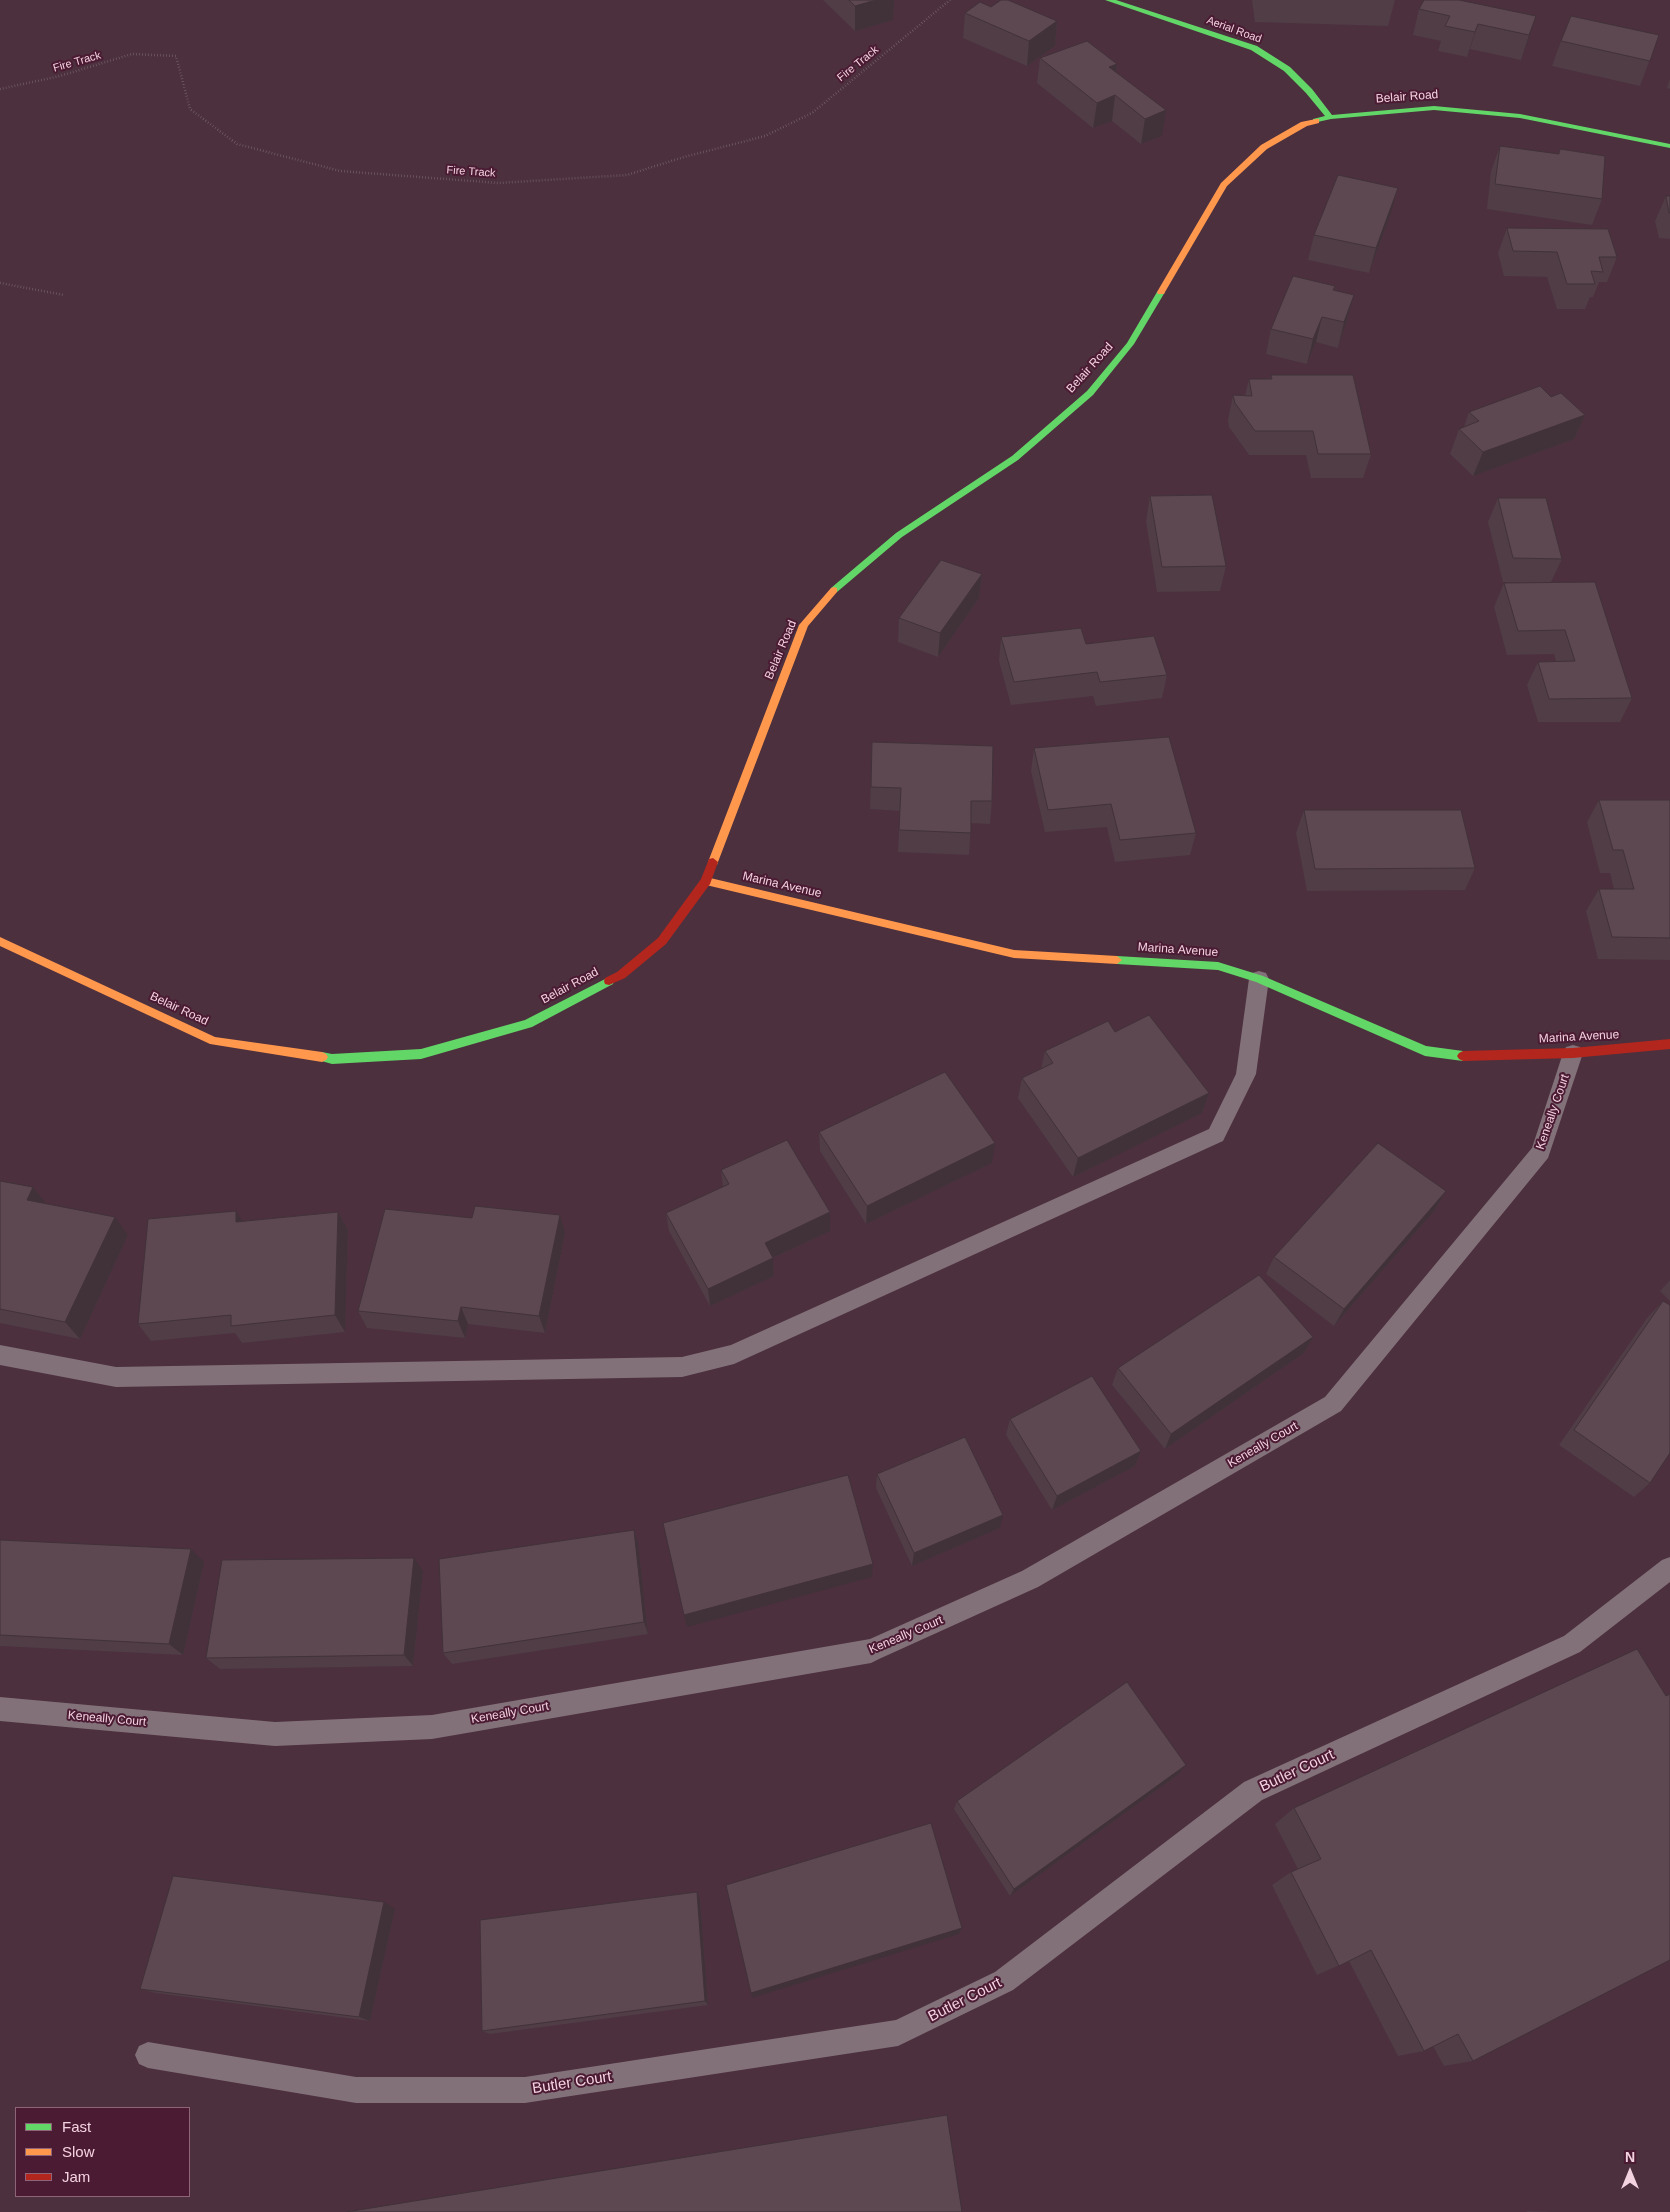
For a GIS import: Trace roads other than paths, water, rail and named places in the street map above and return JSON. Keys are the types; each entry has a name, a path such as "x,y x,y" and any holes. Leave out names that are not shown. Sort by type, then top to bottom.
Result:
{"main road":[{"name":"Aerial Road","path":"1109,0 1254,48 1287,69 1309,91 1330,117"},
{"name":"Belair Road","path":"0,941 214,1041 332,1059 421,1054 528,1024 621,975 662,941 706,880 804,625 836,587 898,535 1015,458 1090,393 1130,344 1224,186 1264,147 1304,124 1330,117 1434,108 1520,116 1670,146"},
{"name":"Marina Avenue","path":"706,880 1014,954 1218,966 1259,979 1425,1051 1455,1056 1573,1053 1670,1044"}],"lane":[{"path":"0,1355 116,1377 682,1367 734,1354 1216,1135 1246,1074 1259,979"},
{"name":"Keneally Court","path":"0,1709 275,1734 432,1727 871,1651 1030,1579 1333,1404 1542,1152 1573,1053"},
{"name":"Butler Court","path":"148,2055 356,2090 525,2090 898,2033 1004,1981 1253,1791 1572,1644 1670,1568"}]}
